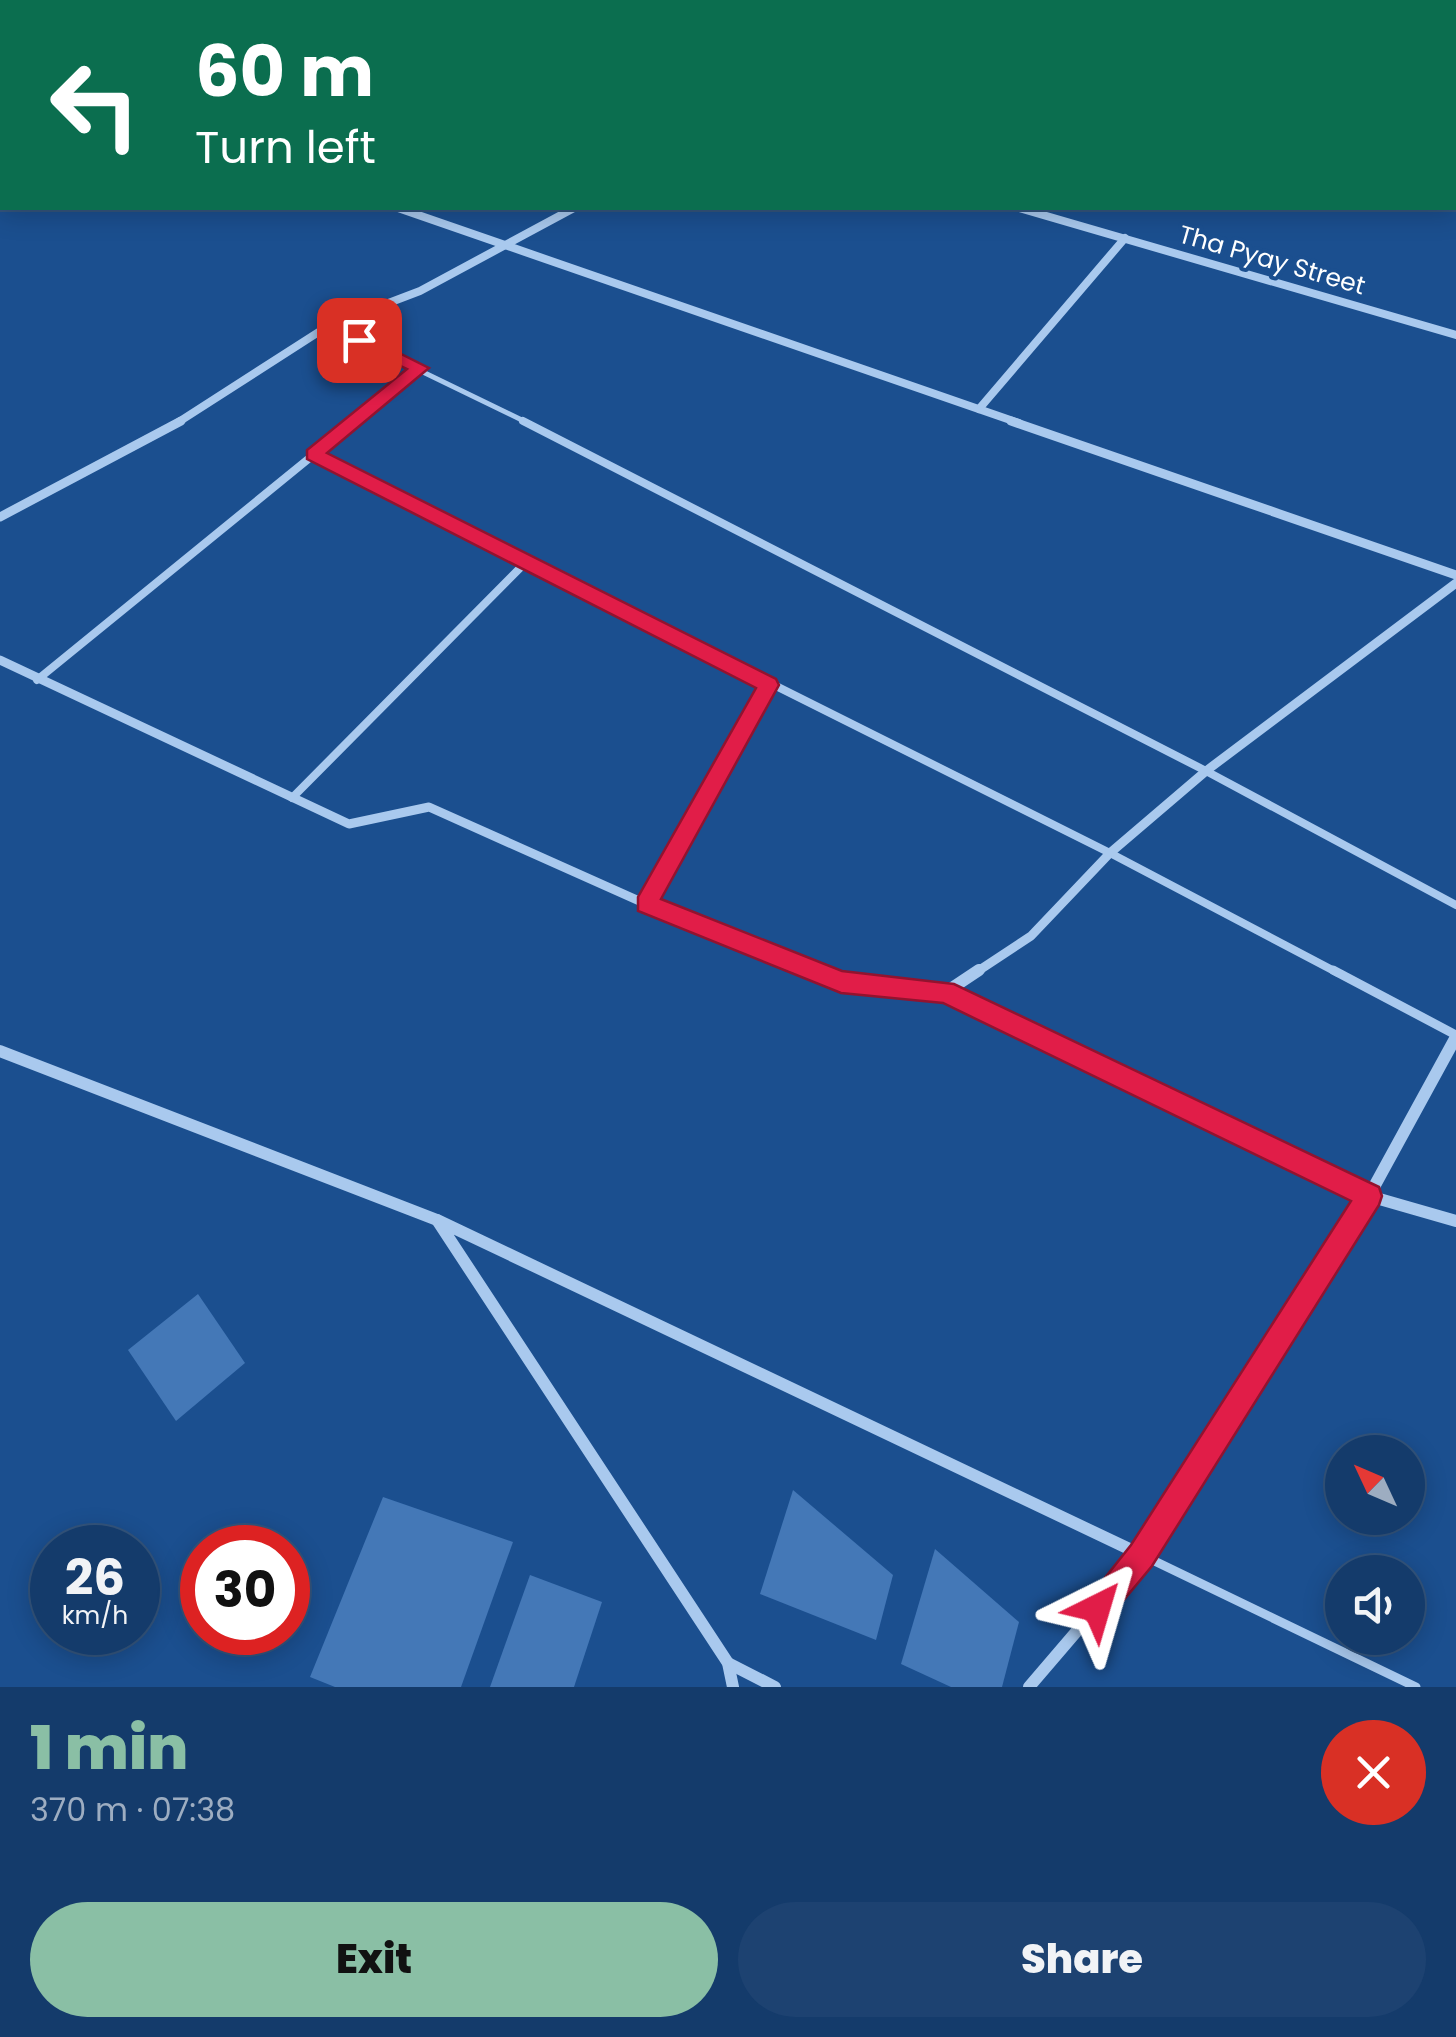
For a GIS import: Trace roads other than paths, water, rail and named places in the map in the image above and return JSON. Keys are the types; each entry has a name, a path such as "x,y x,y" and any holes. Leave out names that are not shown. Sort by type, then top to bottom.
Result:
{"street":[{"path":"404,210 506,242 1456,575"},
{"path":"0,517 194,414 328,326 420,291 570,210"},
{"name":"Tha Pyay Street","path":"1027,210 1456,335"},
{"path":"980,408 1124,238"},
{"path":"946,992 1032,936 1110,853 1206,771 1456,583"},
{"path":"0,660 349,824 429,807 646,904 841,982 946,992 1369,1196 1456,1220"},
{"path":"1029,1687 1142,1555 1369,1196 1456,1036"},
{"path":"0,1051 437,1220 1142,1555"},
{"path":"437,1220 728,1663 733,1687"},
{"path":"728,1663 775,1687"}],"lane":[{"path":"328,326 420,368 1206,771 1456,905"},
{"path":"37,680 420,368"},
{"path":"314,454 1110,853 1456,1036"},
{"path":"292,798 526,562"},
{"path":"646,904 769,685"},
{"path":"1142,1555 1416,1687"}]}
